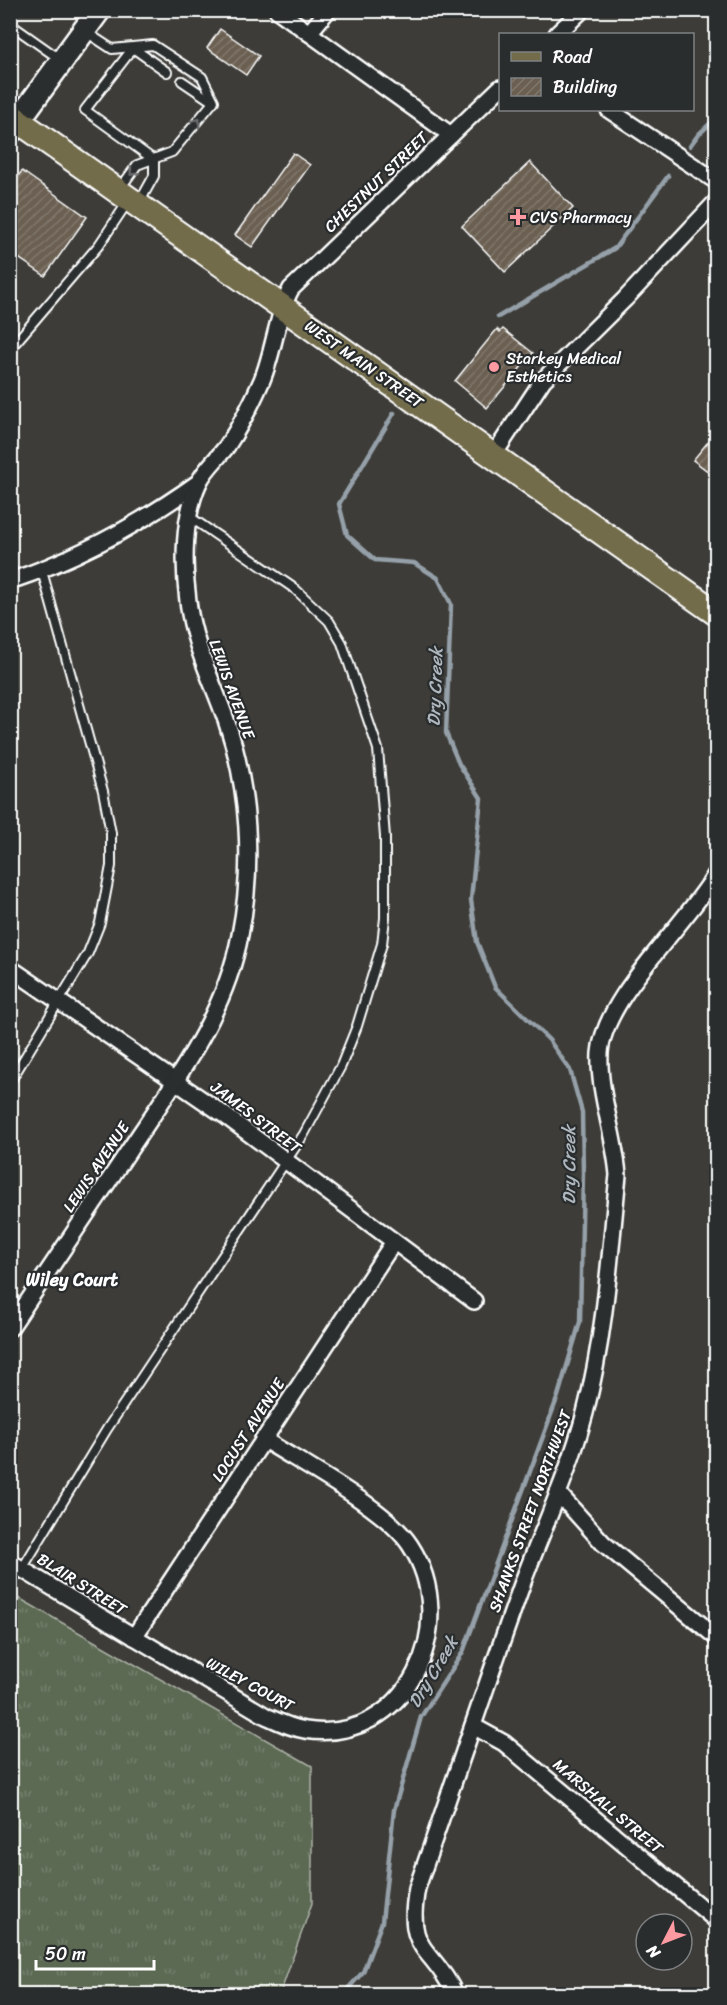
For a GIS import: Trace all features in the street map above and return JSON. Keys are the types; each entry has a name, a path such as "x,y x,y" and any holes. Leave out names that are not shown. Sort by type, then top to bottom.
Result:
{"main road":[{"name":"WEST MAIN STREET","path":"13,123 129,198 717,613"}],"street":[{"path":"13,123 63,61 99,10"},
{"path":"277,10 451,135"},
{"path":"309,33 328,10"},
{"path":"558,33 582,10"},
{"name":"CHESTNUT STREET","path":"282,307 291,289 499,90"},
{"path":"610,111 717,182"},
{"path":"493,456 543,380 625,299 717,202"},
{"name":"LEWIS AVENUE","path":"10,1328 176,1080 215,1011 234,964 241,933 247,866 247,832 237,756 226,720 202,661 189,611 186,570 190,517 199,482 229,442 252,402 269,362 282,307"},
{"path":"10,581 73,558 116,535 199,482"},
{"name":"SHANKS STREET NORTHWEST","path":"455,1995 419,1943 413,1911 417,1888 473,1726 585,1414 596,1363 618,1175 616,1146 601,1076 602,1034 616,1004 691,911 717,874"},
{"name":"JAMES STREET","path":"10,968 176,1080 474,1301"},
{"name":"LOCUST AVENUE","path":"134,1637 393,1243"},
{"name":"WILEY COURT","path":"134,1637 266,1716 305,1730 344,1728 364,1722 386,1709 412,1682 422,1663 431,1622 427,1580 409,1543 372,1509 263,1439"},
{"path":"558,1493 603,1543 717,1637"},
{"name":"BLAIR STREET","path":"16,1566 134,1637"},
{"name":"MARSHALL STREET","path":"473,1726 504,1743 717,1920"}],"lane":[{"path":"10,24 63,61"},
{"path":"84,31 112,49 153,45 202,77 213,102"},
{"path":"133,48 167,72"},
{"path":"133,48 85,110 154,160"},
{"path":"182,81 213,102"},
{"path":"129,198 137,165 172,152 213,102"},
{"path":"10,349 99,245 129,198 154,176 154,160"},
{"path":"16,1566 309,1125 341,1066 381,953 385,918 386,837 378,749 342,643 329,621 296,588 190,517"},
{"path":"10,1082 61,1002 88,953 100,923 108,891 111,833 103,791 42,571"}],"green space":[{"path":"10,1593 312,1766 312,1903 280,1994 11,1994"}],"building":[{"path":"220,29 259,56 246,75 207,48"},
{"path":"293,153 310,165 252,247 235,235"},
{"name":"CVS Pharmacy","path":"530,162 573,208 505,272 462,226"},
{"path":"22,171 87,217 45,276 10,252 10,187"},
{"name":"Starkey Medical Esthetics","path":"497,329 500,332 503,329 533,353 487,408 455,381"},
{"path":"717,431 717,478 693,460"}],"waterway":[{"name":"Dry Creek","path":"690,146 716,118"},
{"name":"Dry Creek","path":"498,317 615,248 668,176"},
{"name":"Dry Creek","path":"343,1994 363,1972 382,1922 394,1810 421,1717 463,1652 558,1396 580,1322 582,1112 570,1070 549,1040 495,987 477,942 471,900 481,798 459,764 446,733 451,604 438,578 414,563 375,560 347,535 339,504 394,413"}],"place":[{"name":"CVS Pharmacy","path":"518,217"},
{"name":"Starkey Medical Esthetics","path":"494,367"}],"district":[{"name":"Wiley Court","path":"72,1280"}]}
